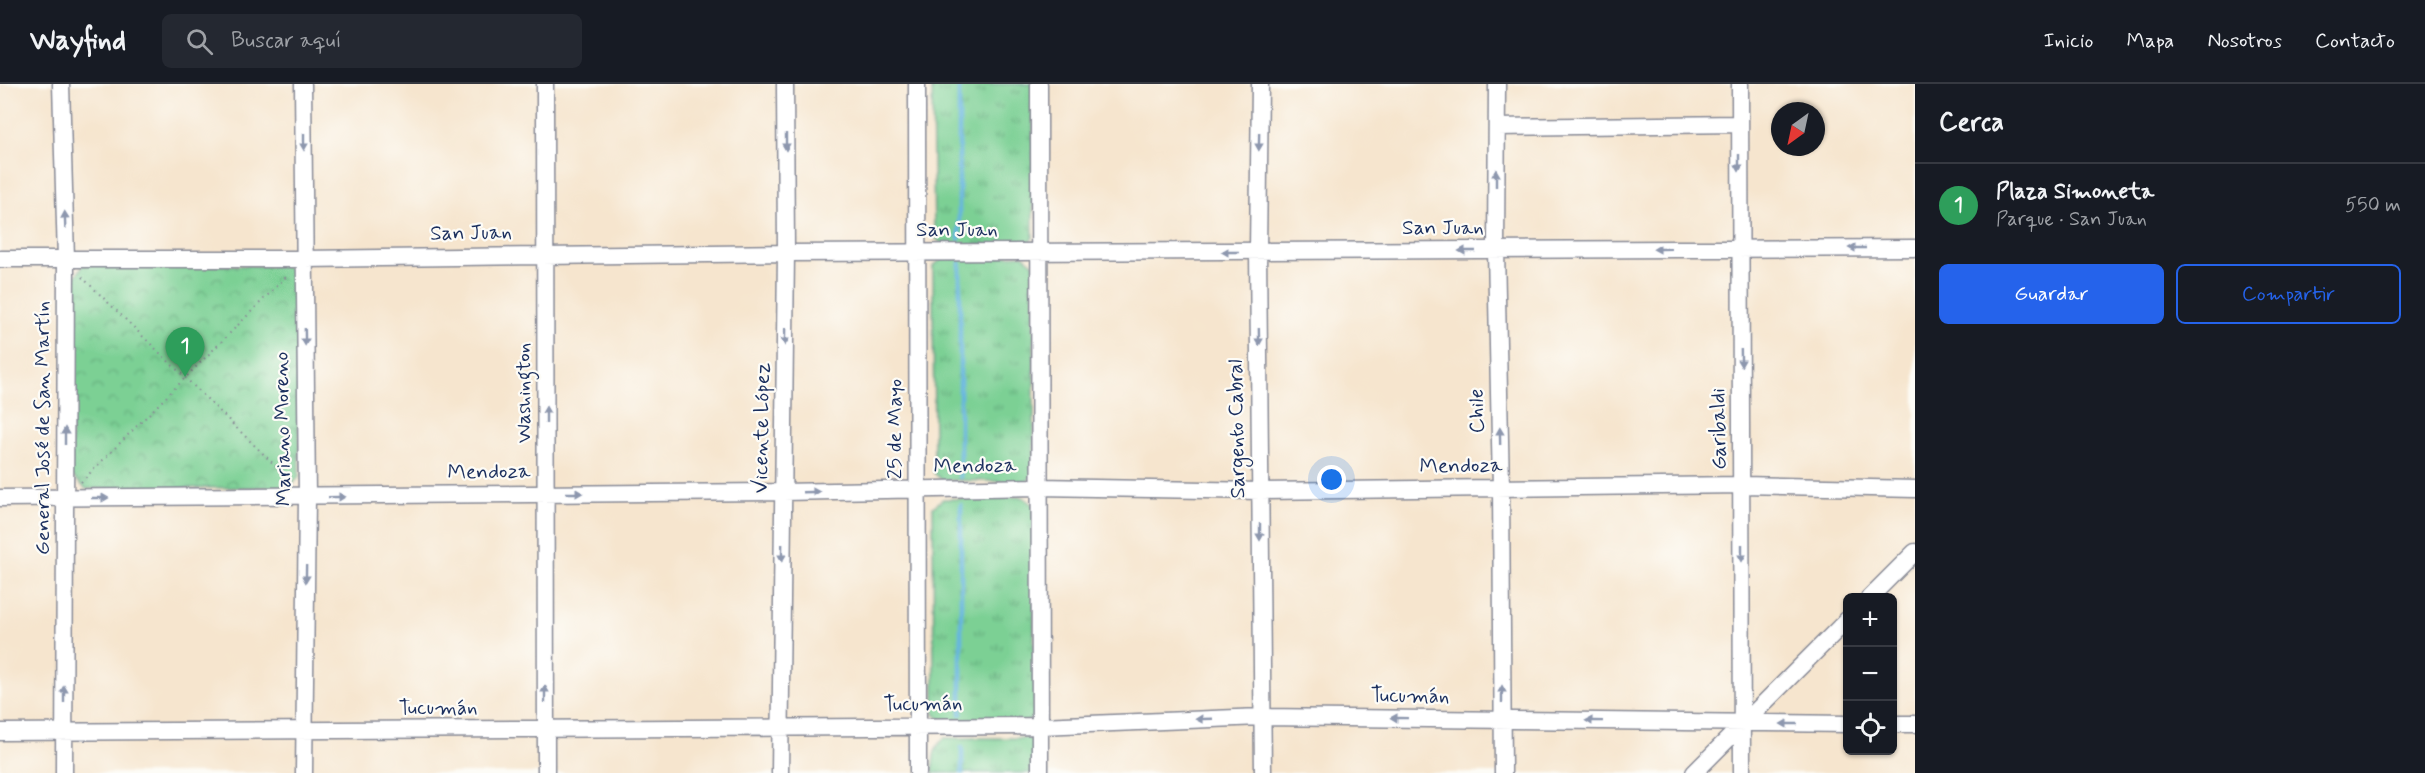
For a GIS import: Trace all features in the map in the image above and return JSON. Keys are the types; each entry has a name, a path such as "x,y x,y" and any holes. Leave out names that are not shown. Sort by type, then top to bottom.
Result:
{"street":[{"name":"General José de San Martín","path":"61,84 66,259 64,773"},
{"name":"Mariano Moreno","path":"303,84 307,497 304,773"},
{"name":"Washington","path":"545,84 546,773"},
{"name":"Vicente López","path":"780,773 786,253 785,84"},
{"name":"25 de Mayo","path":"917,84 918,773"},
{"path":"1039,84 1040,773"},
{"name":"Sargento Cabral","path":"1260,84 1258,251 1263,773"},
{"name":"Chile","path":"1497,84 1496,250 1502,488 1503,773"},
{"name":"Garibaldi","path":"1740,84 1739,248 1743,485 1742,773"},
{"path":"1497,127 1740,124"},
{"name":"San Juan","path":"0,259 1915,248"},
{"name":"Mendoza","path":"0,498 783,492 1040,487 1260,491 1743,485 1915,489"},
{"path":"1873,593 1915,552"},
{"path":"1694,773 1843,624"},
{"name":"Tucumán","path":"0,732 1040,726 1261,717 1843,724"},
{"path":"1897,724 1915,724"}],"path":[{"path":"66,259 307,497"},
{"path":"64,498 304,259"}],"green space":[{"path":"932,84 1033,84 1033,238 1025,246 942,244 934,237"},
{"path":"1023,255 1034,264 1034,474 1026,482 942,480 934,473 933,266 943,258"},
{"path":"84,264 286,266 297,275 299,477 290,487 86,489 71,475 73,280"},
{"path":"1023,497 1034,506 1034,715 1026,723 942,721 934,714 933,507 943,499"},
{"path":"944,738 1030,738 1035,746 1035,773 933,773 934,754"}],"waterway":[{"path":"959,84 959,239"},
{"path":"960,263 960,477"},
{"path":"961,505 961,714"},
{"path":"962,747 962,773"}],"place":[{"name":"Plaza Simoneta","path":"185,377"}]}
